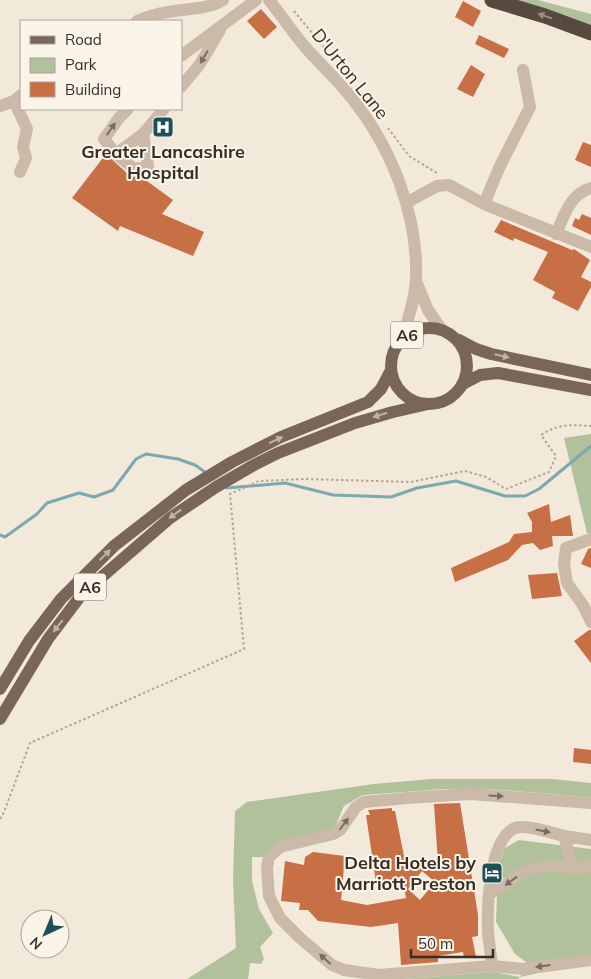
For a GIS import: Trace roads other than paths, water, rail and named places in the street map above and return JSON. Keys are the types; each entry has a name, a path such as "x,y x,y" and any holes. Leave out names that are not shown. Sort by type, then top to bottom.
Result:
{"highway":[{"path":"492,0 545,16 591,33"}],"main road":[{"name":"A6","path":"0,689 29,641 61,599 114,546 192,487 232,462 281,437 368,402 381,389 391,370 393,354 401,340 410,333 420,329 442,330 476,349 491,354 591,375"},
{"name":"A6","path":"0,719 48,639 82,594 170,518 216,487 278,453 355,423 393,412 444,401 458,392 467,373 468,360 464,349 456,339"},
{"name":"A6","path":"391,370 397,385 408,397 417,402 428,404"},
{"name":"A6","path":"463,384 480,376 498,373 591,390"}],"street":[{"path":"139,20 161,13 201,9 223,0"},
{"path":"182,55 256,0"},
{"name":"D'Urton Lane","path":"269,0 306,48 349,94 362,112 390,160 406,203 412,232 416,278 428,310 442,330"},
{"path":"182,86 200,64 224,24"},
{"path":"484,204 500,166 530,107 523,70"},
{"path":"0,106 18,98"},
{"path":"20,172 26,158 22,147 27,129 21,110"},
{"path":"127,110 104,139 116,154 134,169 148,166 143,134"},
{"path":"116,154 143,134 163,110"},
{"path":"406,203 438,186 449,185 484,204 591,248"},
{"path":"556,234 571,201 580,192 591,188"},
{"name":"D'Urton Lane","path":"401,340 416,278"},
{"path":"590,622 583,605 567,583 564,564 566,548 591,539"},
{"path":"591,803 470,794 364,802 356,807 340,830 333,834 280,847 269,857 267,868 269,896 280,918 332,965 344,970 379,975 492,966 523,969 591,960"},
{"path":"492,966 488,933 488,908 492,869 499,846 510,831 518,827 591,840"},
{"path":"564,836 573,868"},
{"path":"490,893 534,868 591,866"}],"waterway":[{"path":"225,487 285,483 333,495 391,497 417,488 456,481 505,496 525,496 539,489 591,446"},
{"path":"0,535 5,537 37,514 47,503 79,493 94,497 113,490 136,459 146,454 178,459 195,465 208,474"}],"place":[{"name":"Greater Lancashire Hospital","path":"163,127"},
{"name":"Delta Hotels by Marriott Preston","path":"492,873"}]}
